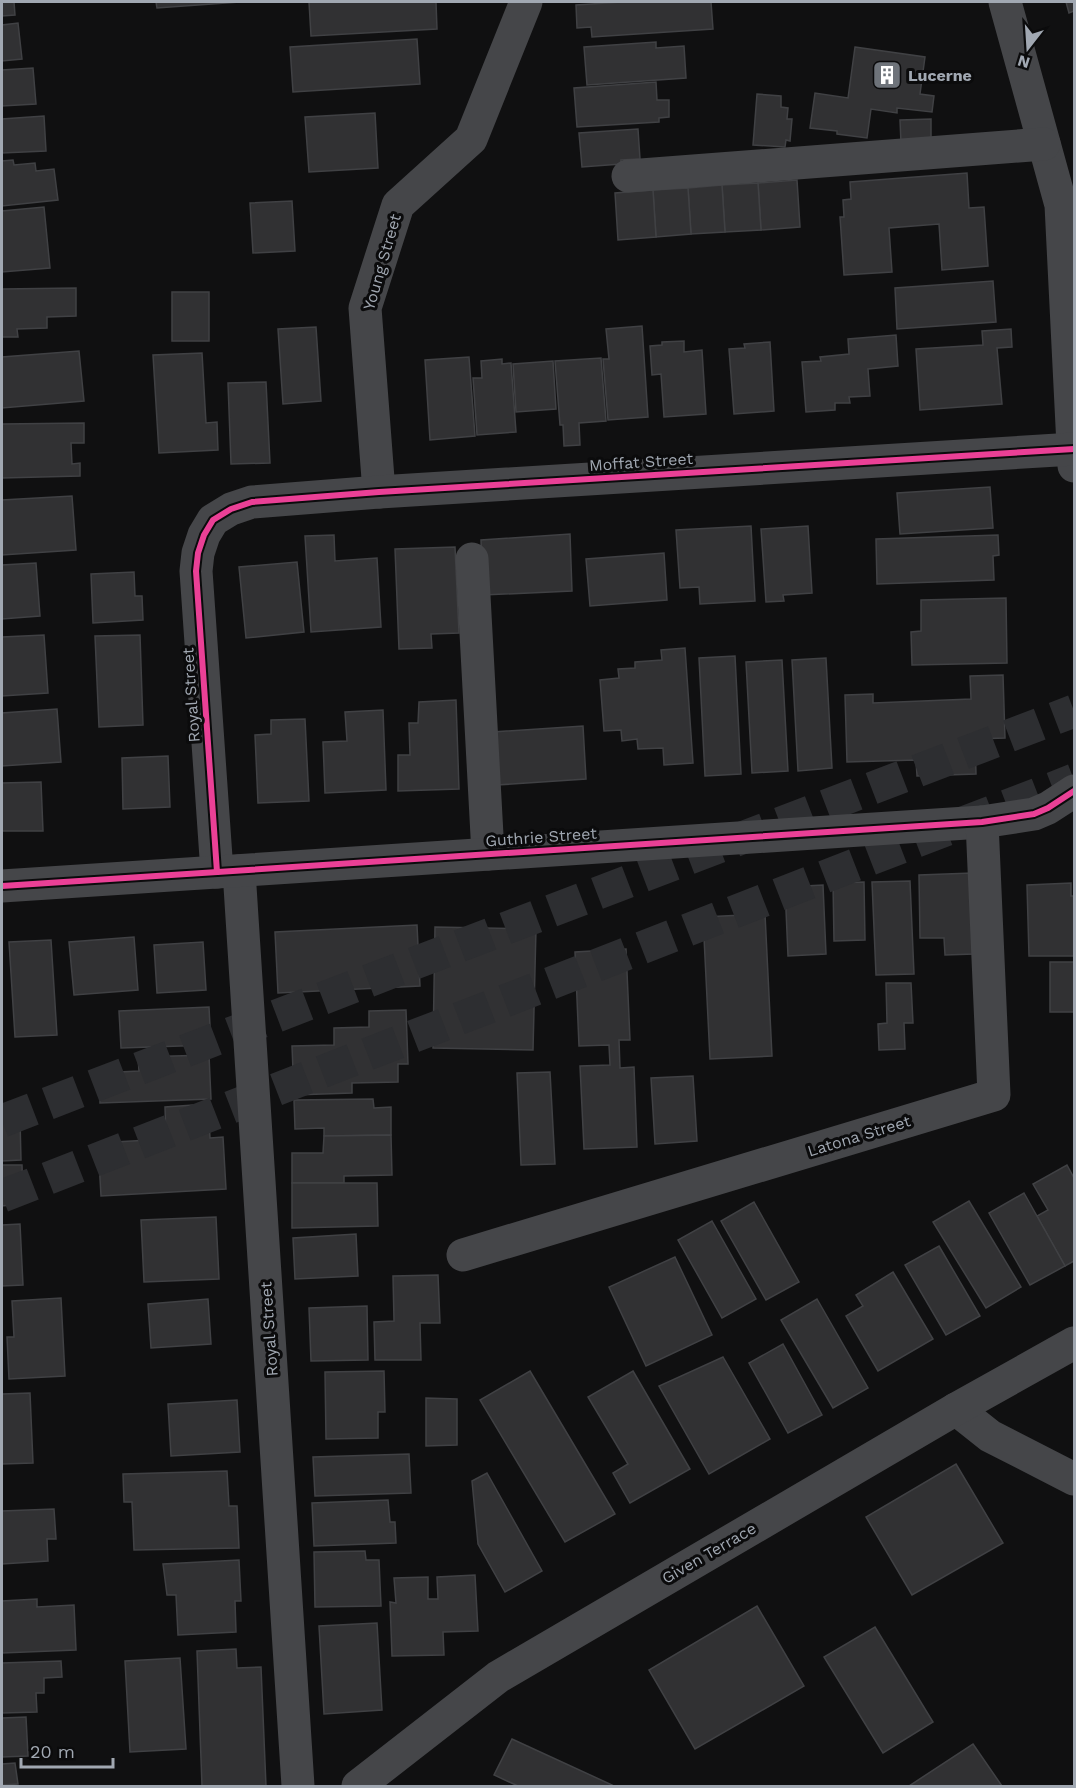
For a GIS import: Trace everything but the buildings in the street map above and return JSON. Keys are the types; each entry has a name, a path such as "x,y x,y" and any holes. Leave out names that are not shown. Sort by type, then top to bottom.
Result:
{"street":[{"name":"Young Street","path":"379,492 365,308 399,205 471,139 526,2"},
{"path":"1005,2 1061,205 1074,466"},
{"path":"628,177 1044,144"},
{"name":"Moffat Street","path":"213,520 231,509 252,502 1074,448"},
{"name":"Royal Street","path":"213,520 204,535 198,553 196,571 228,872 298,1786"},
{"path":"472,559 488,854"},
{"name":"Guthrie Street","path":"2,886 982,822 1034,814 1074,791"},
{"name":"Latona Street","path":"463,1255 994,1095 982,822"},
{"name":"Given Terrace","path":"358,1786 498,1677 956,1409 1074,1343"},
{"path":"956,1409 990,1437 1074,1479"}],"tunnel":[{"path":"2,1121 1074,711"},
{"path":"2,1196 1074,780"}],"cycle path":[{"path":"217,872 196,571 198,553 204,535 213,520 231,509 252,502 379,492 1074,449"},
{"path":"2,886 982,822 1034,814 1074,791"}],"place":[{"name":"Lucerne","path":"887,75"}]}
